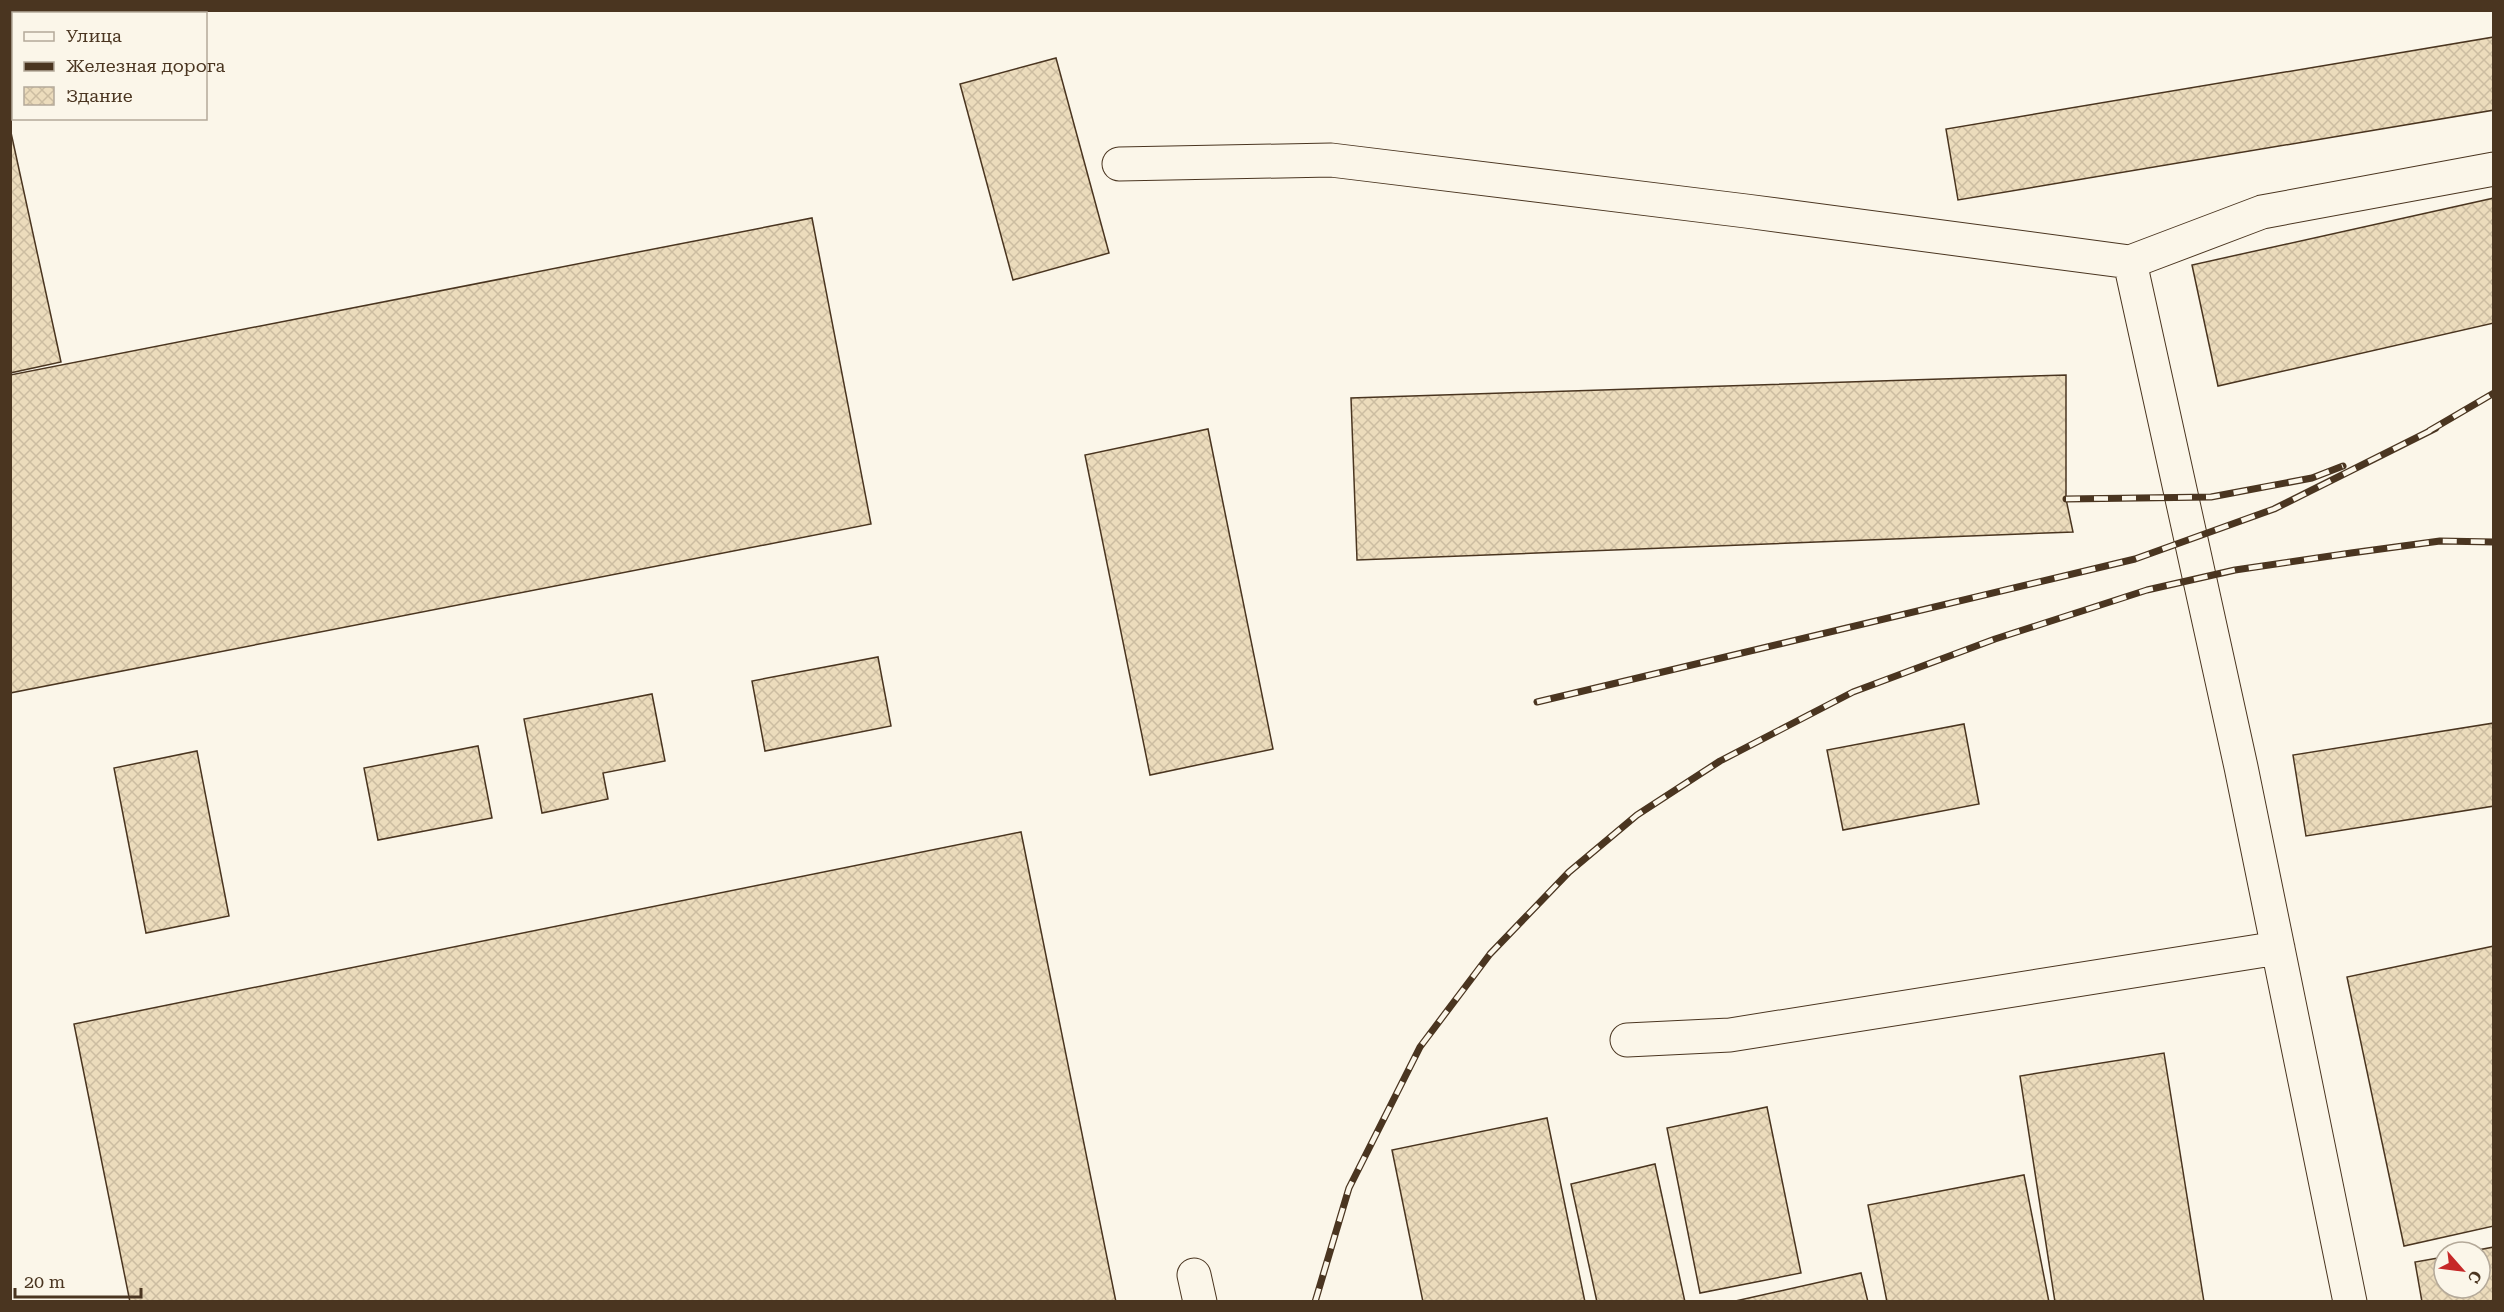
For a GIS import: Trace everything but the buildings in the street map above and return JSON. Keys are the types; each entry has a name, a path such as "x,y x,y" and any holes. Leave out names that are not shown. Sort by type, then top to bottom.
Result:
{"lane":[{"path":"1119,164 1331,160 1746,211 2130,262 2262,212 2493,169"},
{"path":"2130,262 2239,756 2350,1302"},
{"path":"1627,1040 1730,1035 2278,948"}],"railway":[{"path":"2429,431 2494,393"},
{"path":"1537,702 2135,559 2274,509 2436,428"},
{"path":"2066,499 2211,497 2312,478 2343,466"},
{"path":"1315,1302 1349,1188 1420,1047 1490,954 1569,872 1637,815 1720,761 1853,692 1995,639 2147,590 2235,570 2351,553 2440,541 2494,542"}]}
